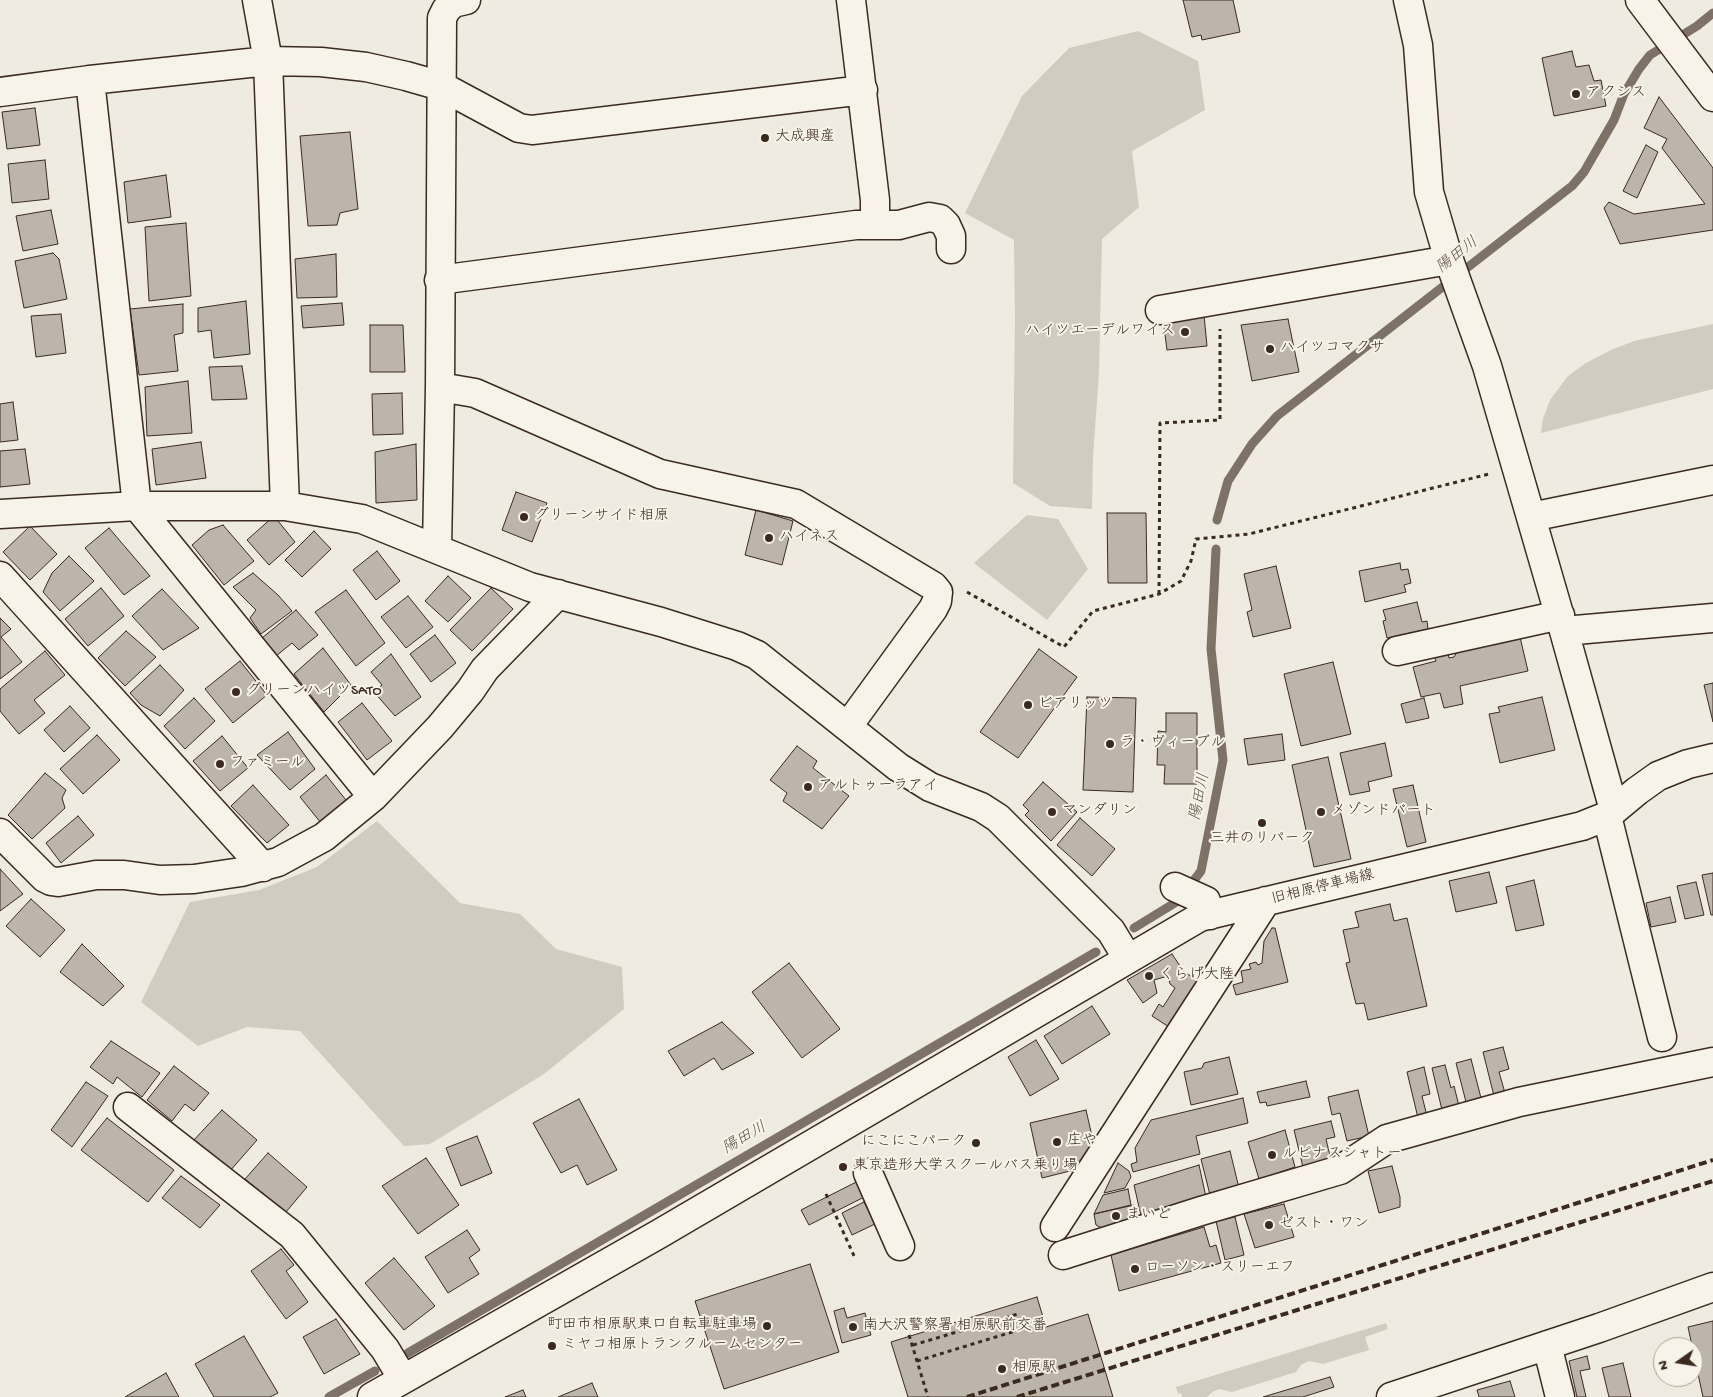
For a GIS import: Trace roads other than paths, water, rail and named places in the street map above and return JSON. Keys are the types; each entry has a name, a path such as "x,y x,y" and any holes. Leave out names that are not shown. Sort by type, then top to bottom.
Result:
{"street":[{"path":"257,0 268,61 285,506"},
{"path":"436,549 440,387 442,18 446,10 454,3 466,0"},
{"path":"851,0 876,200 875,224"},
{"path":"1408,0 1418,44 1429,192 1454,272 1487,366 1562,623 1610,813 1662,1037"},
{"path":"1640,0 1713,97"},
{"path":"0,92 90,80 268,61 321,62 366,67 441,86 519,128 532,130 863,90"},
{"path":"90,80 137,506 374,797"},
{"path":"440,280 856,225 899,224 929,217 940,219 946,225 951,236 951,249"},
{"path":"1160,310 1220,300 1454,272"},
{"path":"440,387 475,393 660,474 796,504 926,581 938,592 937,602 848,726"},
{"path":"1531,517 1713,480"},
{"path":"0,514 137,506 285,506 362,519 530,587 661,622 744,649 757,655 898,767 941,792 981,807 998,818 1111,931 1128,959"},
{"path":"0,576 263,867"},
{"path":"0,832 45,878 58,882 96,875 124,875 160,880 194,879 263,867 292,856 324,837 374,797 440,727 470,691 485,669 558,594"},
{"path":"1397,652 1562,623 1713,618"},
{"name":"旧相原停車場線","path":"1055,1227 1266,901 1582,826 1610,813 1658,776 1688,764 1713,758"},
{"path":"372,1397 659,1234 1200,917 1194,899 1266,901"},
{"path":"1063,1255 1201,1211 1340,1170 1387,1140 1396,1137 1520,1102 1713,1062"},
{"path":"128,1107 292,1235 385,1349 402,1379"},
{"path":"868,1173 900,1246"},
{"path":"1390,1397 1599,1328 1713,1287"},
{"path":"1547,1345 1560,1397"}],"waterway":[{"name":"陽田川","path":"1217,520 1228,481 1252,444 1277,416 1572,186 1584,172 1614,120 1624,94 1650,55 1697,26 1713,13"},
{"name":"陽田川","path":"1134,928 1178,901 1201,871 1223,760 1211,649 1216,549"},
{"name":"陽田川","path":"408,1353 1096,952"},
{"name":"陽田川","path":"329,1397 375,1371"}],"railway":[{"path":"967,1397 1713,1160"},
{"path":"1017,1397 1713,1181"}],"place":[{"name":"アクシス","path":"1576,94"},
{"name":"大成興産","path":"765,138"},
{"name":"ハイツエーデルワイス","path":"1185,332"},
{"name":"ハイツコマクサ","path":"1270,349"},
{"name":"グリーンサイド相原","path":"524,517"},
{"name":"ハイネス","path":"769,538"},
{"name":"グリーンハイツSATO","path":"236,692"},
{"name":"ビアリッツ","path":"1028,705"},
{"name":"ラ・ヴィーブル","path":"1110,744"},
{"name":"ファミール","path":"220,764"},
{"name":"アルトゥーラアイ","path":"808,787"},
{"name":"マンダリン","path":"1052,812"},
{"name":"メゾンドバート","path":"1321,812"},
{"name":"三井のリパーク","path":"1262,823"},
{"name":"くらげ大陸","path":"1149,976"},
{"name":"庄や","path":"1057,1142"},
{"name":"にこにこパーク","path":"976,1143"},
{"name":"ルピナスシャトー","path":"1272,1155"},
{"name":"東京造形大学スクールバス乗り場","path":"843,1167"},
{"name":"まいど","path":"1116,1216"},
{"name":"ゼスト・ワン","path":"1269,1225"},
{"name":"ローソン・スリーエフ","path":"1135,1269"},
{"name":"町田市相原駅東口自転車駐車場","path":"767,1326"},
{"name":"南大沢警察署 相原駅前交番","path":"853,1327"},
{"name":"ミヤコ相原トランクルームセンター","path":"552,1346"},
{"name":"相原駅","path":"1002,1369"}]}
